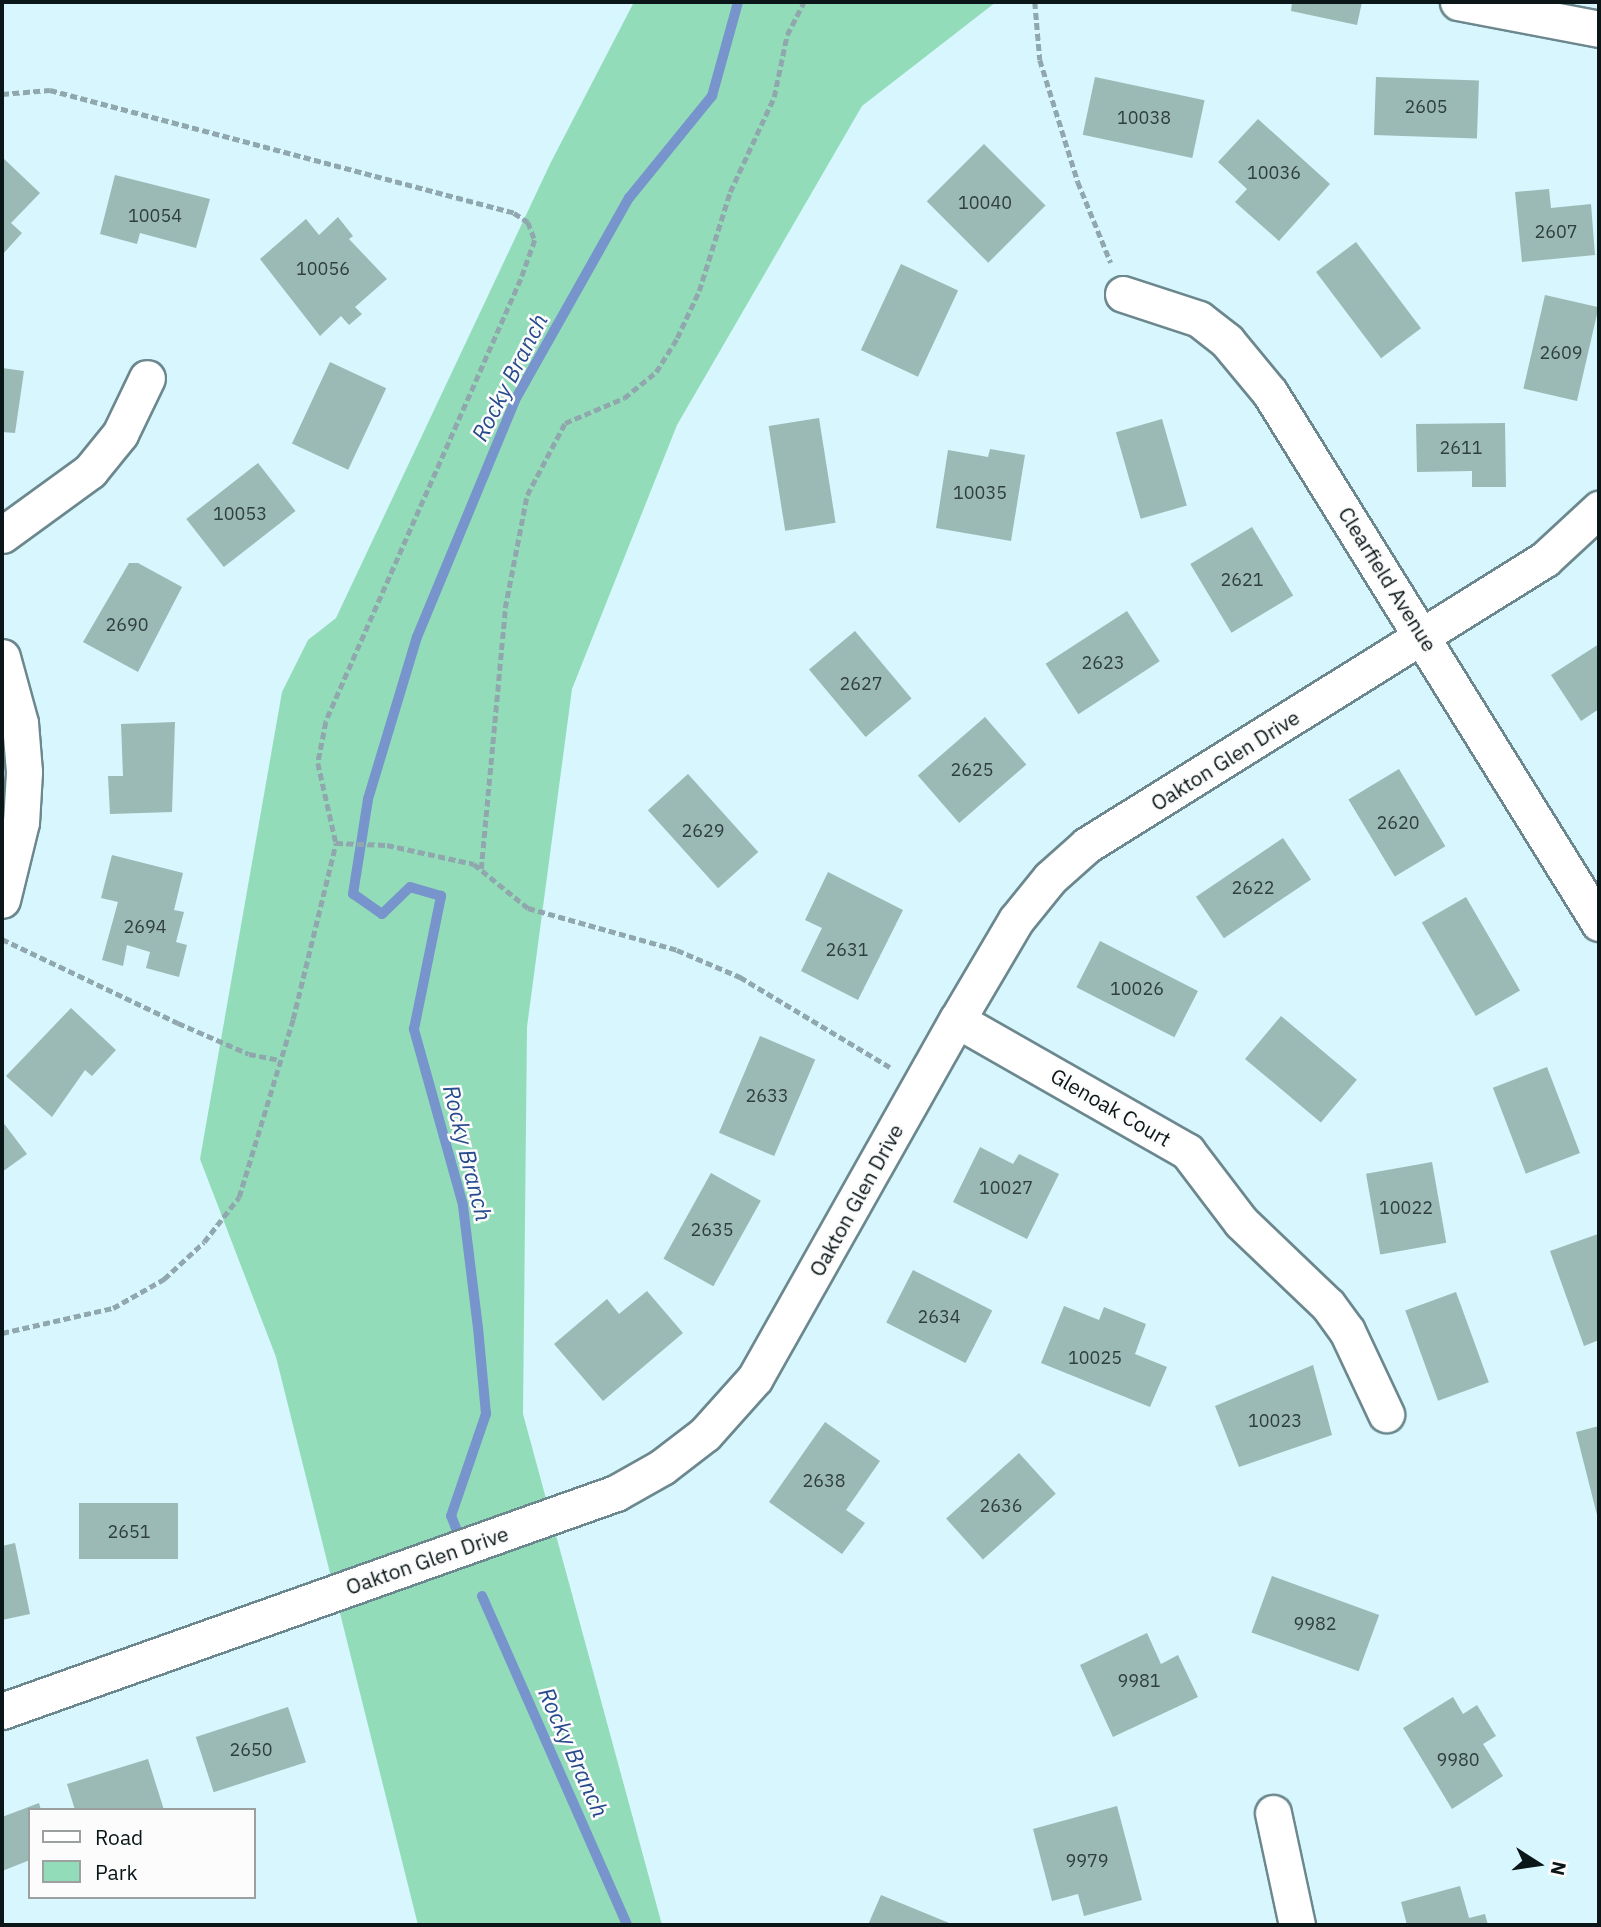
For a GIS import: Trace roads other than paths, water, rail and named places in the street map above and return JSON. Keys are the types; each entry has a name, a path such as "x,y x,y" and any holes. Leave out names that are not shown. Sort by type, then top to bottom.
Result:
{"street":[{"path":"1458,2 1599,29"},
{"name":"Clearfield Avenue","path":"1123,293 1199,319 1227,341 1299,435 1599,923"},
{"path":"2,535 90,471 120,435 147,378"},
{"name":"Oakton Glen Drive","path":"2,1711 616,1493 662,1467 705,1434 755,1378 1016,920 1050,878 1087,845 1545,559 1599,509"},
{"path":"2,657 20,723 24,772 21,822 2,900"},
{"name":"Glenoak Court","path":"957,1020 1171,1140 1210,1176 1241,1223 1328,1305 1347,1331 1386,1414"},
{"path":"1273,1813 1297,1925"}],"waterway":[{"name":"Rocky Branch","path":"462,1544 451,1516 486,1414 478,1328 463,1205 414,1029 441,896 410,887 382,914 353,894 368,799 417,637 515,400 629,198 712,96 738,2"},
{"name":"Rocky Branch","path":"482,1596 627,1925"}]}
